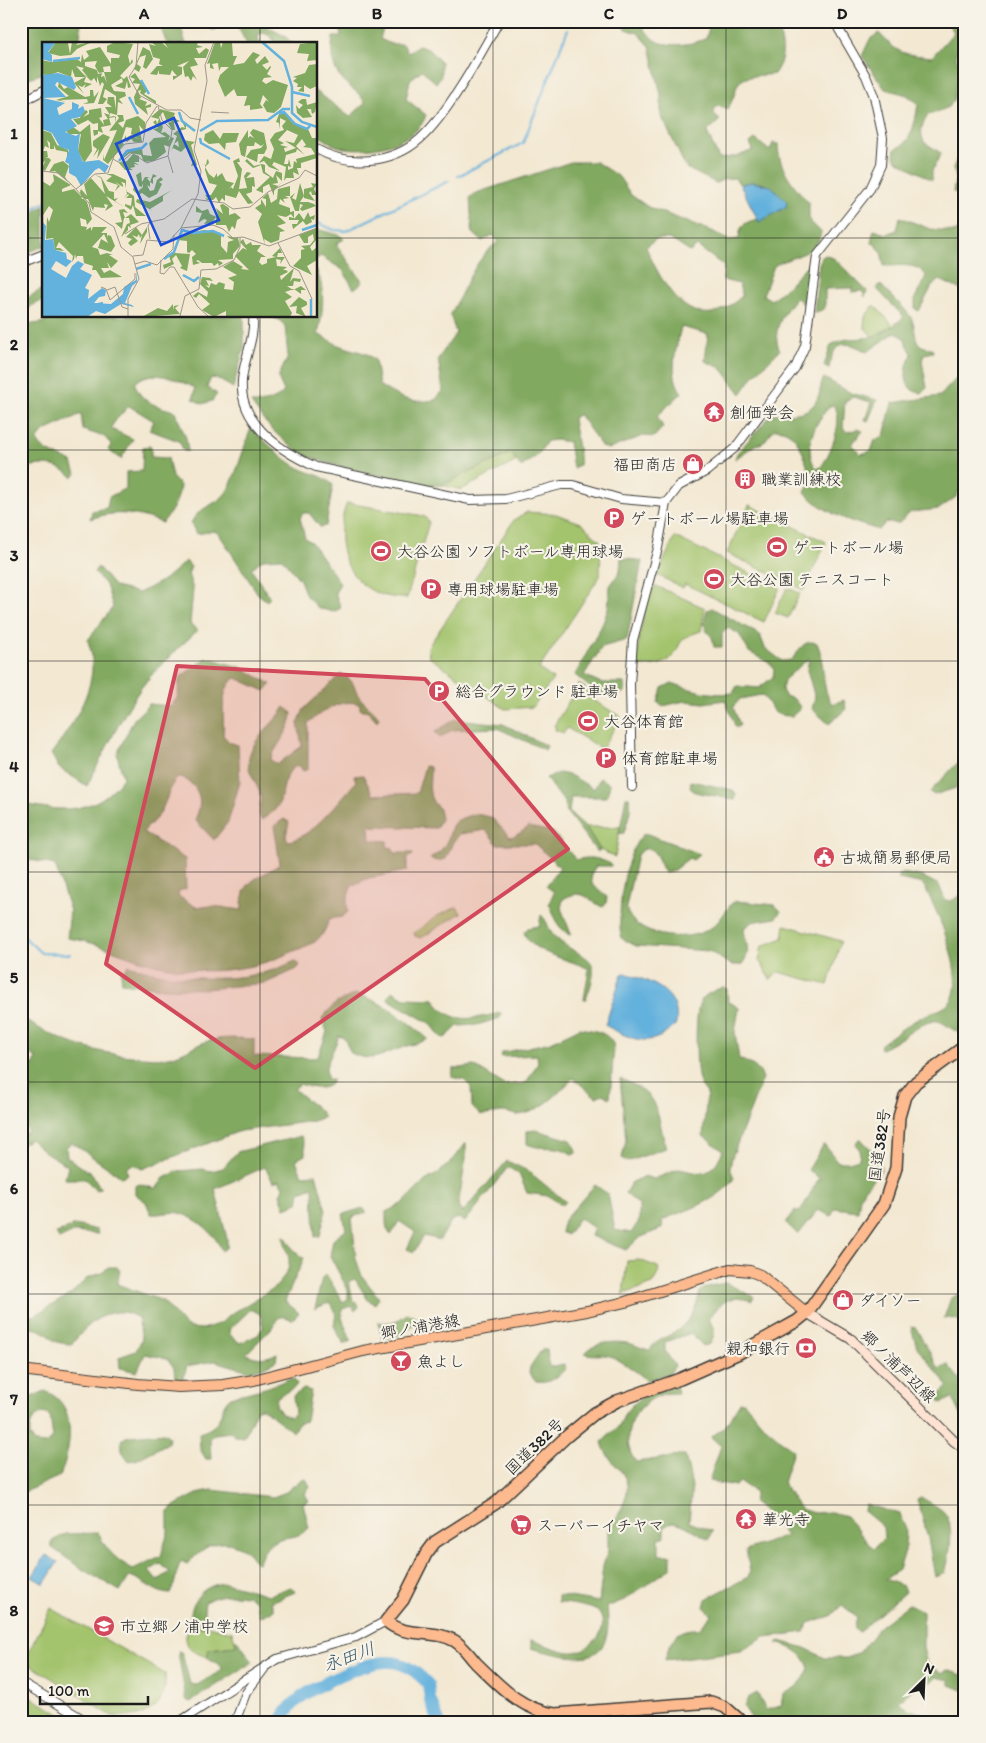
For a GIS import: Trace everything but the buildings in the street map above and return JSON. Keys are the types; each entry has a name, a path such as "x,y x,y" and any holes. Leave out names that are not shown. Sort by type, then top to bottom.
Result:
{"highway":[{"name":"国道382号","path":"386,1621 403,1600 426,1554 435,1542 496,1503 567,1436 595,1413 617,1401 739,1354 790,1326 807,1313 831,1275 861,1239 884,1204 896,1168 900,1112 905,1096 921,1078 965,1046"},
{"path":"386,1621 393,1627 403,1631 432,1634 455,1642 507,1692 526,1707 535,1710 563,1713 711,1702 724,1707 742,1722"}],"main road":[{"name":"郷ノ浦港線","path":"21,1370 156,1386 200,1387 236,1383 363,1351 587,1311 625,1302 730,1269 750,1271 760,1275 807,1313"},
{"name":"郷ノ浦芦辺線","path":"807,1313 850,1339 954,1442 965,1449"}],"street":[{"path":"318,150 341,158 363,160 389,156 413,144 430,128 445,108 498,21"},
{"path":"632,787 630,684 633,640 658,548 666,503 679,486 707,472 735,448 795,368 805,346 817,256 870,189 881,165 884,138 874,96 866,76 834,21"},
{"path":"21,102 42,91"},
{"path":"21,263 42,255"},
{"path":"253,318 253,328 242,383 243,401 252,420 282,449 297,459 316,467 470,500 506,499 561,485 574,485 621,499 666,503"},
{"path":"179,1722 270,1662 292,1653 356,1637 386,1621"},
{"path":"235,1722 246,1693 270,1662"},
{"path":"21,1682 88,1722"}],"highlighted area":[{"path":"177,666 425,679 568,849 255,1068 106,964"}],"green space":[{"path":"21,21 81,21 80,39 82,42 42,42 42,74 26,79 24,89 21,91"},
{"path":"158,21 197,21 181,28 185,42 166,42"},
{"path":"208,21 267,21 267,27 285,36 291,42 275,42 264,33 259,34 258,39 260,42 246,42 237,26 212,30"},
{"path":"340,21 385,21 380,39 391,44 403,44 408,52 419,46 428,49 441,62 441,76 436,83 422,70 410,80 406,99 426,115 421,125 412,134 402,140 389,144 363,149 340,147 318,135 318,93 350,117 365,103 339,75 334,64 332,58 333,37 341,37"},
{"path":"621,21 637,21 658,42 680,44 706,38 711,21 774,21 780,35 782,54 781,61 774,74 743,79 737,86 727,109 718,106 714,109 714,115 720,120 707,132 719,159 738,156 753,150 750,143 755,139 770,151 773,143 778,144 784,169 809,203 809,220 821,232 815,246 803,254 774,266 763,295 771,300 787,287 809,263 812,266 806,301 803,304 796,297 780,322 777,343 780,350 752,378 741,394 721,368 705,361 708,334 681,327 675,353 674,370 675,378 682,393 657,416 663,427 654,437 643,436 609,449 602,447 579,414 573,418 579,465 573,468 569,442 547,441 538,455 521,467 511,453 442,485 431,486 324,462 301,453 284,441 269,427 251,403 269,401 278,397 284,391 279,375 288,357 285,326 274,318 318,318 318,274 323,301 318,334 338,345 367,354 375,360 379,385 399,397 419,401 435,400 443,391 438,359 456,333 450,315 476,266 489,249 498,242 493,235 482,241 472,232 470,197 479,192 571,162 596,162 619,177 631,195 648,207 712,231 728,240 739,239 740,230 746,223 757,219 759,222 786,207 775,190 763,184 749,183 742,184 741,186 735,178 724,179 716,183 686,168 661,115 661,95 650,46 638,33 626,29","holes":["656,239 670,239 690,252 697,246 724,266 723,280 739,284 742,296 725,309 709,313 695,311 683,304 672,293 662,279 646,247"]},
{"path":"946,21 965,21 965,40 960,44 956,53 958,62 965,64 965,76 956,87 953,102 941,110 929,114 923,124 922,134 924,142 941,153 932,171 932,180 898,161 894,156 895,149 906,141 912,130 918,104 907,95 885,89 862,56 870,39 879,33 892,46 902,52 932,57 954,32"},
{"path":"965,153 965,176 961,193 953,192 956,176 953,168 957,159"},
{"path":"965,206 965,292 940,280 932,286 919,311 915,309 915,298 926,276 923,272 913,267 902,265 884,266 881,251 871,241 874,230 886,234 897,230 900,217 930,229 955,232 963,225 958,207"},
{"path":"42,207 42,247 21,255 21,219"},
{"path":"318,230 339,235 344,239 336,244 363,282 354,289 343,270 321,256 318,258"},
{"path":"826,255 835,259 867,291 865,297 862,291 852,292 852,288 825,289 825,308 814,314 819,264 822,257"},
{"path":"880,284 910,316 913,321 917,341 920,345 932,348 933,352 924,354 922,361 927,388 922,393 915,392 907,384 907,365 912,354 904,338 896,332 867,352 852,345 841,345 834,352 829,368 824,366 831,345 842,340 878,335 904,317 877,289"},
{"path":"42,289 42,301 31,306 21,319 21,295 24,300"},
{"path":"874,305 893,325 873,337 864,327 865,317"},
{"path":"50,318 244,318 244,348 233,388 218,379 211,378 207,387 217,394 212,401 202,404 193,399 195,388 164,376 148,376 135,384 137,390 150,403 175,411 186,438 188,451 184,451 179,441 149,430 154,421 129,406 114,422 111,429 133,439 121,459 108,450 111,445 105,437 83,430 81,414 43,432 37,440 40,445 48,451 72,462 76,474 72,477 61,469 48,465 21,468 21,321 24,325 41,323"},
{"path":"965,369 965,491 958,492 956,497 939,509 911,512 898,524 886,522 879,530 830,512 805,492 811,480 804,455 796,439 783,430 774,429 763,443 755,445 735,459 737,453 772,414 799,413 810,408 818,397 824,378 851,393 877,400 868,421 865,420 871,402 853,397 845,401 843,428 847,432 858,429 863,431 852,444 861,454 871,451 875,440 884,436 892,403 940,396","holes":["833,405 837,411 837,427 832,445 821,467 816,468 810,452 810,444 815,427 830,406"]},
{"path":"251,428 292,464 321,477 333,485 326,526 320,527 309,513 303,513 300,518 305,538 311,542 340,583 335,593 341,608 333,612 318,608 306,596 300,580 282,558 263,559 251,569 270,598 267,601 258,594 219,534 214,531 196,534 191,523 198,513 225,494 236,473"},
{"path":"151,446 151,457 168,458 172,477 180,485 177,501 166,519 162,523 135,515 108,514 90,519 92,511 107,508 109,497 126,488 126,472 142,471 143,447"},
{"path":"511,453 517,461 461,490 442,485"},
{"name":"大谷公園 ソフトボール専用球場","path":"347,503 424,516 429,522 407,598 388,596 372,591 359,581 350,569 343,554 341,538 342,521"},
{"name":"ゲートボール場","path":"749,505 826,542 804,590 727,553"},
{"path":"527,512 556,514 581,523 601,542 600,576 539,669 553,679 533,707 505,709 429,657 428,647 514,520"},
{"name":"大谷公園 テニスコート","path":"675,537 780,588 764,622 685,584 683,588 657,575"},
{"path":"621,558 642,561 627,640 602,647 584,675 601,683 625,683 625,692 611,695 598,692 575,675 603,623 608,608 610,586 620,571"},
{"path":"186,561 191,567 188,574 193,589 190,624 198,630 161,665 141,688 119,724 87,786 59,768 51,754 80,709 90,685 92,654 88,640 113,607 106,585 94,572 98,567 115,587 139,593 165,579"},
{"path":"656,586 705,608 701,631 682,640 674,655 666,662 637,666 639,637 649,590"},
{"name":"大谷公園 テニスコート","path":"787,588 800,593 788,618 775,613"},
{"path":"712,608 760,635 765,648 782,661 791,660 805,644 817,643 820,650 828,698 832,704 844,700 846,709 829,724 812,709 815,698 807,670 809,658 784,680 782,690 785,696 794,699 801,708 792,716 784,716 772,710 769,703 761,695 740,699 733,707 740,725 736,728 725,700 704,703 685,701 663,706 658,703 662,688 672,683 702,692 725,694 733,693 737,686 759,688 773,677 774,670 771,664 749,652 739,634 728,628 722,634 722,647 714,647 712,637 705,625 707,610"},
{"path":"207,658 240,667 271,684 265,691 236,678 227,689 224,704 223,735 229,742 238,745 240,782 228,822 214,840 195,820 200,801 199,795 193,786 182,777 175,779 160,814 143,832 185,859 186,889 179,891 178,896 196,907 212,906 242,910 244,892 252,881 280,864 274,826 284,819 289,822 286,836 288,841 297,839 316,826 325,817 356,782 354,776 363,775 373,795 417,793 425,766 430,767 430,794 439,808 441,819 436,828 369,826 370,840 387,841 388,848 392,847 395,853 413,853 412,856 407,857 407,871 369,878 351,886 347,902 348,912 342,917 329,919 320,937 305,947 255,965 217,971 178,969 159,965 95,944 67,938 70,911 55,865 31,860 21,862 21,803 51,808 78,808 102,798 113,790 123,778 117,754 134,719 149,704 171,706 178,697 179,678"},
{"path":"341,674 349,679 361,699 379,717 377,721 368,711 360,709 360,704 346,703 326,710 308,723 308,769 303,771 299,765 289,772 277,807 272,813 261,820 259,813 260,794 249,768 249,759 255,743 285,707 292,713 290,725 270,760 278,764 302,746 298,723 304,709"},
{"name":"大谷体育館","path":"579,684 593,693 590,698 621,717 602,749 567,728 564,733 555,730 556,727 554,726"},
{"path":"456,719 503,724 547,746 545,750 497,728 452,730 440,738 435,732"},
{"path":"965,755 965,785 934,795 930,792"},
{"path":"559,773 570,775 594,789 600,778 610,784 607,797 571,797 569,812 586,827 600,850 597,852 566,811 565,803 546,778"},
{"path":"691,781 733,790 736,794 735,800 695,792 690,788"},
{"path":"626,797 629,797 630,801 629,815 624,833 619,834"},
{"path":"475,814 491,817 510,837 529,827 553,832 576,860 594,858 611,864 611,866 596,866 591,874 592,884 607,897 606,904 602,907 580,894 563,899 561,908 571,934 569,935 559,926 549,903 554,892 546,886 560,867 535,844 497,844 486,830 460,834 453,842 446,859 437,861 430,859 447,842 454,823 464,817"},
{"path":"586,827 620,827 615,857 600,850"},
{"path":"645,833 700,854 693,860 689,858 674,870 665,873 655,853 651,850 643,850 637,855 626,907 630,917 638,925 662,935 688,936 713,927 732,903 737,901 775,905 781,911 776,918 752,922 744,928 747,956 741,965 731,965 709,951 636,946 621,938 621,898 627,866 638,841"},
{"path":"903,873 923,877 939,885 945,900 951,901 959,896 965,898 965,1030 956,1031 942,1022 933,1021 881,1049 880,1045 905,1027 921,1017 946,1006 953,996 955,982 954,965 949,946 929,895 923,884 899,879 898,875"},
{"path":"457,907 461,913 421,938 415,936 414,933 437,916"},
{"path":"541,915 555,937 588,959 592,964 593,972 586,999 584,999 589,969 542,951 534,946 524,932 528,928 539,926"},
{"path":"785,925 841,941 828,985 778,972 771,980 759,960 762,946 783,938"},
{"path":"295,961 300,965 297,969 266,983 206,989 162,988 122,983 121,973 129,965 161,974 197,978 233,978 270,971"},
{"path":"723,987 727,989 728,1001 739,1008 735,1032 739,1059 756,1068 763,1078 732,1157 730,1168 734,1178 728,1186 711,1199 662,1220 663,1228 639,1238 626,1250 591,1236 594,1228 579,1218 567,1235 561,1232 564,1220 595,1185 608,1194 615,1230 631,1233 639,1221 639,1205 625,1193 631,1183 644,1176 654,1179 679,1169 699,1173 707,1172 715,1166 723,1151 703,1136 707,1093 700,1084 698,1074 696,1028 700,1002 707,995"},
{"path":"392,991 405,998 434,999 448,1014 456,1017 472,1018 501,1013 500,1018 477,1025 458,1026 445,1038 441,1037 431,1024 389,1000 388,997"},
{"path":"355,994 374,1000 403,1019 428,1039 380,1056 365,1058 351,1053 344,1038 339,1036 326,1067 327,1078 333,1081 322,1088 313,1088 300,1084 294,1089 320,1111 324,1117 313,1121 240,1131 142,1169 133,1164 126,1168 128,1174 121,1177 71,1142 66,1148 67,1157 92,1174 101,1189 96,1190 85,1179 65,1179 68,1166 45,1152 30,1139 21,1146 21,1133 28,1133 21,1105 21,1069 34,1064 36,1058 21,1047 21,1018 48,1033 74,1044 115,1054 150,1058 169,1057 208,1041 236,1038 254,1039 254,1056 313,1058 318,1057 327,1032 322,1018 336,1003"},
{"path":"580,1028 605,1035 614,1046 610,1098 603,1094 596,1097 573,1078 555,1096 534,1110 518,1115 503,1112 480,1115 472,1107 471,1087 464,1080 452,1077 453,1069 474,1066 505,1085 526,1083 538,1063 537,1055 501,1057 502,1053 551,1042"},
{"path":"620,1079 643,1090 649,1097 658,1114 666,1148 627,1162 622,1158 626,1140"},
{"path":"536,1130 571,1140 577,1152 573,1155 561,1149 527,1144 527,1131"},
{"path":"301,1136 305,1146 305,1155 296,1160 302,1175 316,1174 326,1210 320,1236 315,1237 313,1187 300,1192 298,1203 285,1208 280,1194 284,1189 279,1180 273,1182 265,1167 215,1189 227,1239 227,1247 222,1251 215,1238 199,1222 186,1215 173,1212 151,1214 146,1202 135,1194 135,1186 140,1184 156,1189 164,1178 178,1171 203,1169 211,1171 223,1168 237,1152"},
{"path":"860,1138 878,1157 881,1170 864,1189 860,1197 858,1211 835,1208 831,1216 818,1210 798,1235 786,1223 795,1210 800,1212 819,1178 808,1170 824,1144 838,1162 849,1162 859,1159 860,1150 855,1144"},
{"path":"466,1143 466,1158 458,1206 463,1212 507,1161 528,1171 566,1202 563,1205 548,1196 527,1193 519,1174 508,1167 465,1222 458,1218 451,1221 440,1240 424,1236 414,1252 407,1249 415,1232 399,1221 391,1235 387,1227 386,1212 403,1203 425,1181 437,1174 454,1159"},
{"path":"363,1208 367,1212 352,1217 356,1259 362,1276 379,1298 375,1304 368,1300 355,1279 349,1281 352,1297 359,1307 355,1311 352,1306 342,1309 342,1318 351,1341 344,1344 334,1326 336,1313 330,1302 315,1309 322,1278 326,1274 343,1302 348,1299 348,1290 330,1256 333,1240 346,1230 343,1214"},
{"path":"75,1225 97,1230 98,1234 73,1232 59,1239 56,1234"},
{"path":"283,1236 286,1237 294,1251 304,1258 285,1301 299,1313 292,1320 284,1316 278,1318 271,1329 246,1354 262,1358 277,1353 276,1361 262,1368 249,1371 215,1361 187,1366 183,1379 175,1378 174,1368 168,1359 145,1354 137,1372 120,1368 119,1357 136,1351 142,1339 138,1318 128,1313 110,1313 101,1317 85,1329 72,1344 55,1341 40,1330 25,1325 21,1329 21,1314 34,1316 71,1294 87,1278 102,1273 108,1267 117,1267 120,1271 117,1284 163,1301 184,1325 190,1328 203,1329 221,1323 228,1316 277,1286 287,1272 289,1259","holes":["251,1309 260,1314 263,1327 258,1335 240,1343 230,1335 229,1330"]},
{"path":"639,1260 658,1267 659,1271 653,1284 623,1294 627,1261"},
{"path":"726,1283 754,1297 752,1301 738,1298 732,1299 718,1308 709,1319 714,1332 710,1344 703,1346 691,1333 665,1342 665,1351 675,1366 669,1374 647,1380 615,1358 585,1353 599,1344 610,1342 622,1342 650,1350 657,1341 683,1326 697,1304 700,1291 710,1286"},
{"path":"960,1294 965,1296 965,1330 957,1319 944,1318 951,1298"},
{"path":"407,1313 417,1318 411,1327 403,1333 383,1339 378,1322 394,1321"},
{"path":"911,1327 916,1328 939,1369 947,1364 965,1386 965,1423 953,1398 941,1403 937,1397 948,1386 917,1347"},
{"path":"542,1349 547,1349 549,1367 564,1364 566,1368 553,1380 536,1382 529,1373 530,1367"},
{"path":"288,1379 294,1379 297,1384 294,1388 277,1397 276,1406 282,1414 291,1417 295,1413 293,1396 304,1389 311,1391 306,1421 298,1423 293,1432 262,1408 257,1409 244,1437 235,1436 231,1432 215,1434 210,1439 211,1459 206,1459 200,1449 199,1433 214,1426 224,1405 231,1397 265,1388"},
{"path":"676,1385 678,1393 663,1394 644,1405 637,1413 629,1432 628,1443 636,1462 685,1455 692,1486 689,1522 712,1531 709,1539 678,1523 673,1522 664,1527 664,1537 659,1538 659,1555 671,1555 671,1568 624,1600 607,1607 608,1628 605,1642 598,1651 588,1656 576,1657 531,1648 531,1640 560,1650 575,1652 587,1647 598,1638 603,1626 599,1613 586,1607 558,1602 558,1595 599,1602 603,1566 608,1551 608,1530 620,1512 627,1490 624,1475 605,1451 602,1442 620,1425 625,1413 632,1405 645,1396"},
{"path":"45,1391 56,1397 68,1416 69,1440 60,1476 24,1492 21,1491 21,1399 24,1400","holes":["44,1413 50,1416 53,1438 46,1444 35,1443 30,1436 32,1422"]},
{"path":"740,1402 744,1402 763,1425 793,1450 783,1483 800,1509 814,1513 831,1512 846,1516 873,1549 884,1538 883,1527 864,1511 865,1504 899,1514 906,1529 905,1551 899,1570 885,1579 903,1586 905,1592 859,1632 854,1628 857,1617 842,1605 831,1616 808,1623 805,1632 765,1637 741,1651 665,1660 672,1641 679,1633 691,1629 699,1629 712,1615 704,1607 706,1599 748,1577 750,1572 746,1550 786,1536 765,1512 753,1502 755,1492 740,1482 735,1486 709,1481 721,1446 711,1437 725,1427"},
{"path":"164,1433 169,1437 168,1443 136,1460 128,1461 122,1451 121,1440 128,1436"},
{"path":"302,1479 306,1479 310,1486 305,1494 309,1501 303,1503 309,1528 295,1536 282,1538 270,1544 258,1563 246,1551 235,1545 222,1543 209,1546 187,1564 181,1561 170,1594 160,1592 130,1576 120,1591 82,1569 51,1547 52,1541 66,1534 98,1533 112,1554 133,1569 161,1556 168,1532 168,1514 172,1507 201,1492 212,1490 273,1497 286,1492","holes":["160,1564 170,1572 157,1581 149,1571"]},
{"path":"921,1497 944,1512 949,1521 951,1536 945,1573 935,1577 928,1538 917,1499"},
{"path":"225,1583 269,1595 291,1587 295,1592 271,1602 274,1610 260,1617 256,1603 251,1597 234,1595 210,1599 205,1602 204,1612 208,1626 191,1628 192,1611 198,1597 209,1587"},
{"path":"909,1604 923,1612 923,1648 927,1663 942,1674 947,1670 965,1676 965,1691 950,1685 950,1680 935,1677 930,1683 925,1679 899,1701 907,1708 927,1715 935,1722 913,1719 911,1722 754,1722 744,1707 748,1698 757,1693 766,1710 781,1706 783,1694 799,1684 809,1668 804,1658 797,1651 777,1643 780,1641 805,1648 825,1658 847,1658 860,1652 880,1626"},
{"path":"51,1608 165,1674 165,1686 158,1704 143,1714 123,1717 112,1716 24,1661"},
{"path":"208,1626 232,1632 237,1646 210,1649 207,1657 191,1650 186,1644 185,1635 191,1628"},
{"path":"235,1640 237,1640 253,1662 190,1702 186,1700 178,1652 182,1653 190,1684 197,1685 222,1670 221,1666 207,1657 209,1649 236,1646"},
{"path":"21,1692 64,1716 21,1718"}],"water":[{"path":"752,182 771,186 787,202 786,207 759,222 741,186 742,184"},
{"path":"625,973 654,984 669,996 674,1003 676,1024 659,1037 650,1040 633,1038 605,1025 622,974"},
{"path":"46,1555 58,1562 44,1584 32,1577"}],"waterway":[{"path":"458,176 523,143 568,29"},
{"path":"318,223 334,230 346,231 449,181"},
{"path":"21,215 42,204"},
{"path":"21,934 41,953 70,954"},
{"name":"永田川","path":"280,1722 294,1703 325,1683 353,1670 389,1662 395,1662 410,1669 428,1684 430,1699 439,1722"}],"place":[{"name":"創価学会","path":"714,412"},
{"name":"福田商店","path":"693,464"},
{"name":"職業訓練校","path":"745,479"},
{"name":"ゲートボール場駐車場","path":"614,518"},
{"name":"ゲートボール場","path":"777,547"},
{"name":"大谷公園 ソフトボール専用球場","path":"381,551"},
{"name":"大谷公園 テニスコート","path":"714,579"},
{"name":"専用球場駐車場","path":"431,589"},
{"name":"総合グラウンド 駐車場","path":"439,691"},
{"name":"大谷体育館","path":"588,721"},
{"name":"体育館駐車場","path":"606,758"},
{"name":"古城簡易郵便局","path":"824,857"},
{"name":"ダイソー","path":"843,1300"},
{"name":"親和銀行","path":"806,1348"},
{"name":"魚よし","path":"401,1361"},
{"name":"華光寺","path":"746,1519"},
{"name":"スーパーイチヤマ","path":"521,1525"},
{"name":"市立郷ノ浦中学校","path":"104,1626"}]}
